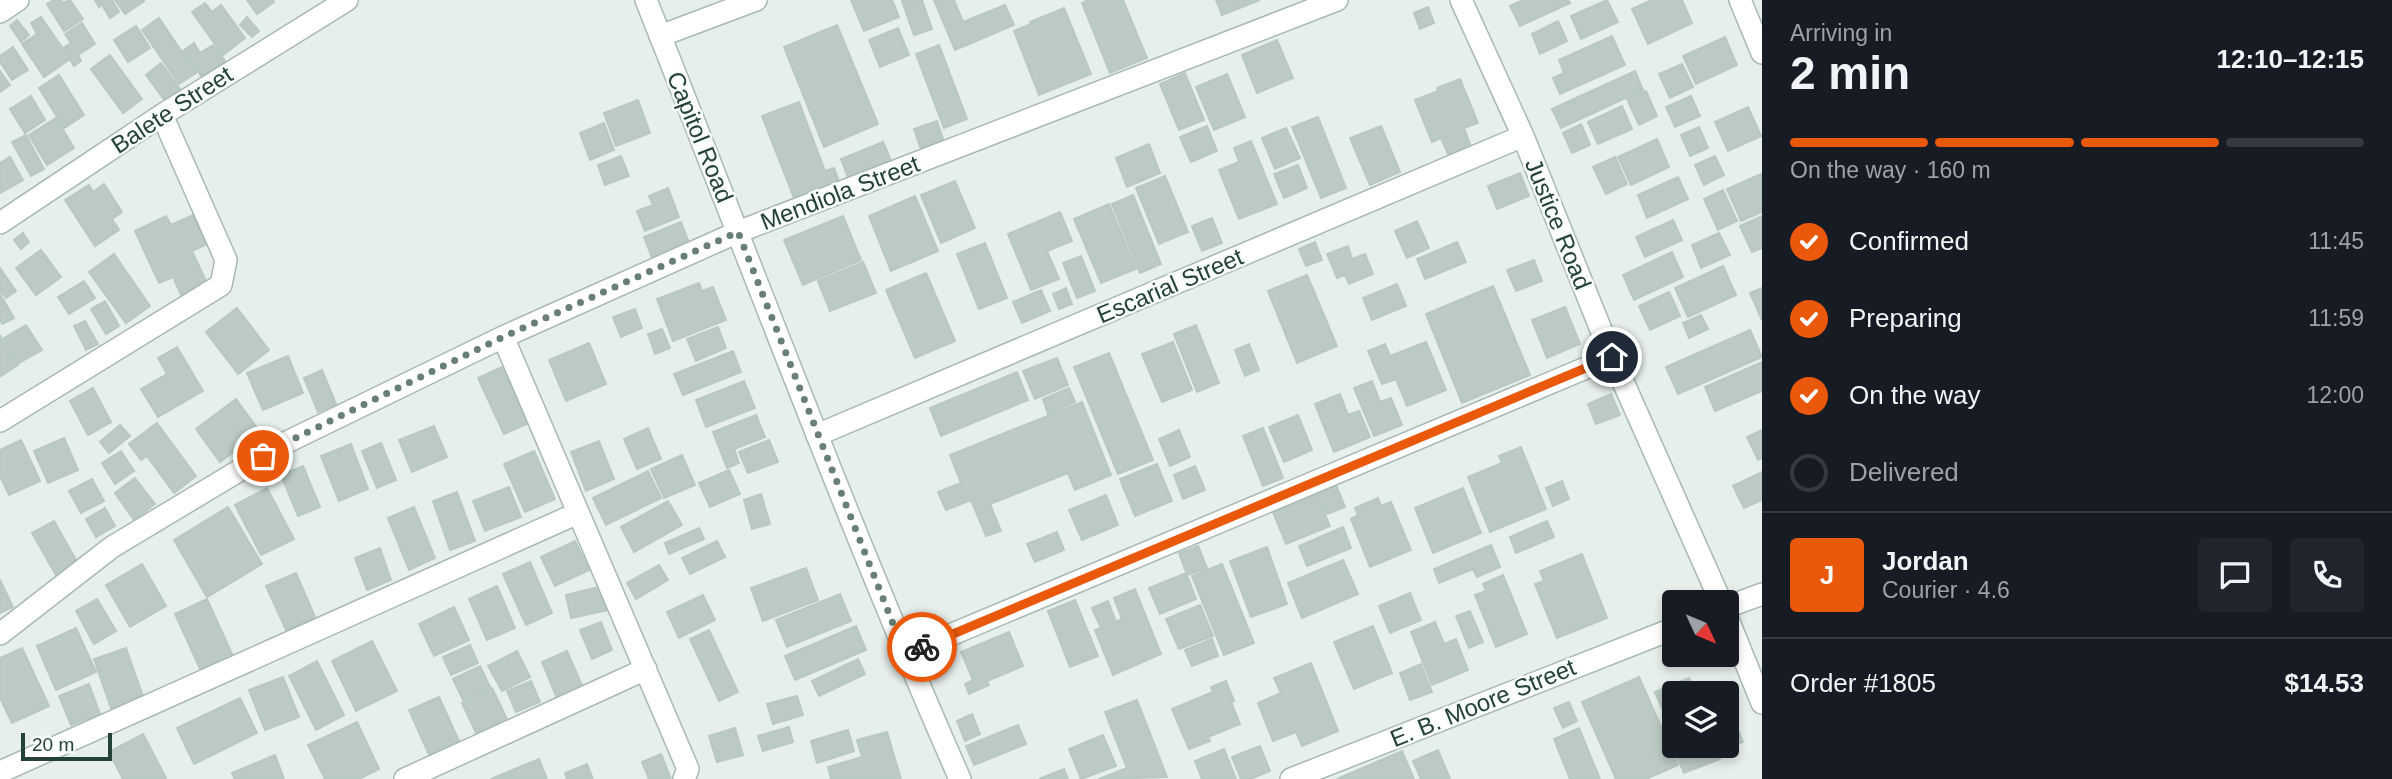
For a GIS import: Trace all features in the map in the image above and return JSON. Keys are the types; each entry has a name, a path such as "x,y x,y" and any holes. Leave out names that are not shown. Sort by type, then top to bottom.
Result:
{"street":[{"path":"0,12 18,0"},
{"name":"Balete Street","path":"0,223 162,115 347,0"},
{"name":"Capitol Road","path":"646,0 905,654 960,779"},
{"path":"660,36 756,0"},
{"name":"Mendiola Street","path":"0,634 112,547 285,443 503,337 738,232 1337,0"},
{"name":"Justice Road","path":"1461,0 1523,136 1612,357 1716,590"},
{"path":"1740,0 1762,53"},
{"path":"0,422 221,285 226,260 162,115"},
{"name":"Escarial Street","path":"817,435 1523,136"},
{"path":"503,337 688,769 684,779"},
{"path":"905,654 1612,357"},
{"path":"0,772 578,513"},
{"path":"1740,602 1762,594"},
{"name":"E. B. Moore Street","path":"1291,779 1662,633"},
{"path":"1740,649 1762,703"},
{"path":"405,779 646,669"}],"building":[{"path":"53,0 61,0 63,3 70,0 83,19 64,31 47,4"},
{"path":"95,0 112,0 119,12 110,18 102,5 99,7"},
{"path":"115,0 143,0 144,1 125,14"},
{"path":"247,0 273,0 274,2 257,14"},
{"path":"851,0 892,0 899,17 864,31"},
{"path":"922,0 932,29 914,35 902,1"},
{"path":"934,0 954,0 963,22 1005,5 1014,25 955,50"},
{"path":"1088,0 1123,0 1147,58 1110,73 1082,3"},
{"path":"1216,0 1260,0 1222,15"},
{"path":"1523,0 1568,0 1570,3 1520,26 1510,6"},
{"path":"1607,0 1618,22 1581,39 1571,16"},
{"path":"1652,0 1682,0 1692,23 1648,44 1632,9"},
{"path":"205,3 212,12 221,5 245,38 223,55 192,12"},
{"path":"1428,7 1434,23 1420,29 1414,13"},
{"path":"1064,8 1091,74 1039,95 1014,31"},
{"path":"41,17 70,59 44,77 22,44 37,34 31,23"},
{"path":"247,17 259,31 252,37 240,25"},
{"path":"159,18 196,73 179,84 142,30"},
{"path":"17,20 29,35 21,42 10,26"},
{"path":"1558,21 1567,41 1540,54 1532,34"},
{"path":"82,23 95,44 78,55 81,61 74,66 63,48 71,43 65,34"},
{"path":"837,25 878,124 824,147 784,47"},
{"path":"136,26 150,48 128,62 114,40"},
{"path":"898,28 909,55 880,67 869,40"},
{"path":"1612,36 1625,65 1560,94 1553,78 1564,73 1559,60"},
{"path":"1725,37 1737,65 1696,84 1683,56"},
{"path":"1277,40 1293,78 1257,93 1242,55"},
{"path":"194,43 200,53 213,45 225,61 202,77 183,51"},
{"path":"939,45 967,119 944,128 916,54"},
{"path":"13,47 28,70 12,80 0,62 0,56"},
{"path":"110,55 142,99 123,113 91,69"},
{"path":"161,63 180,89 165,101 146,75"},
{"path":"1682,64 1693,87 1670,98 1659,74"},
{"path":"0,71 10,85 0,92"},
{"path":"1635,71 1643,90 1561,128 1552,109"},
{"path":"1185,73 1204,120 1179,130 1160,84"},
{"path":"1227,74 1245,117 1214,130 1196,87"},
{"path":"59,75 84,115 64,128 39,88"},
{"path":"1460,79 1478,123 1464,128 1471,147 1449,156 1441,138 1432,142 1415,100"},
{"path":"1646,91 1657,116 1639,125 1627,99"},
{"path":"31,96 45,120 25,133 10,109"},
{"path":"1691,96 1700,116 1675,127 1666,107"},
{"path":"638,100 650,133 616,146 604,113"},
{"path":"799,102 825,171 834,168 842,189 797,206 762,116"},
{"path":"1622,106 1632,129 1598,144 1588,122"},
{"path":"1748,107 1761,136 1728,151 1715,122"},
{"path":"1318,117 1346,188 1321,198 1292,127"},
{"path":"56,118 74,148 47,165 29,135"},
{"path":"937,121 946,148 923,155 914,129"},
{"path":"604,123 614,150 590,160 580,133"},
{"path":"1581,124 1590,145 1572,153 1563,133"},
{"path":"1207,126 1217,151 1191,162 1180,137"},
{"path":"1381,126 1400,172 1370,185 1350,138"},
{"path":"1699,127 1708,148 1690,156 1681,135"},
{"path":"1286,128 1300,158 1275,169 1262,138"},
{"path":"26,135 44,169 31,176 12,142"},
{"path":"1657,139 1669,167 1631,185 1618,157"},
{"path":"1251,141 1277,204 1239,219 1219,170 1239,162 1234,148"},
{"path":"883,142 893,165 850,183 841,159"},
{"path":"1149,144 1160,173 1127,187 1116,158"},
{"path":"621,156 629,176 605,185 598,165"},
{"path":"1715,156 1724,175 1704,185 1695,165"},
{"path":"10,157 23,180 0,193 0,163"},
{"path":"1615,157 1627,184 1606,194 1593,167"},
{"path":"1298,165 1307,188 1284,198 1274,174"},
{"path":"1520,173 1529,196 1497,209 1488,186"},
{"path":"1761,174 1762,212 1741,221 1727,189"},
{"path":"1165,176 1188,232 1159,244 1136,188"},
{"path":"1678,177 1688,199 1647,218 1638,195"},
{"path":"955,181 975,228 941,243 921,195"},
{"path":"104,184 122,212 112,219 119,230 95,246 65,200 89,185 93,192"},
{"path":"668,188 679,217 645,231 637,211 653,205 649,196"},
{"path":"1723,190 1737,221 1718,230 1704,199"},
{"path":"1133,195 1161,264 1140,273 1112,204"},
{"path":"915,196 938,251 891,271 869,216"},
{"path":"1109,204 1136,269 1101,283 1074,219"},
{"path":"1060,212 1072,241 1047,251 1059,279 1031,290 1008,234"},
{"path":"193,215 207,244 192,251 208,285 182,297 173,277 159,283 135,231 166,216 171,225"},
{"path":"843,216 861,260 803,285 784,240"},
{"path":"1762,216 1762,248 1752,252 1740,226"},
{"path":"1212,218 1222,243 1202,251 1192,226"},
{"path":"1673,220 1682,240 1645,257 1636,237"},
{"path":"1417,221 1429,248 1407,258 1395,231"},
{"path":"681,222 691,248 654,263 644,237"},
{"path":"23,233 29,242 21,249 14,240"},
{"path":"1719,233 1730,255 1701,268 1692,245"},
{"path":"1315,242 1322,260 1306,266 1299,249"},
{"path":"1457,242 1466,262 1425,279 1417,259"},
{"path":"985,243 1007,298 979,309 957,254"},
{"path":"1348,246 1352,259 1365,254 1373,274 1349,284 1345,275 1337,278 1327,254"},
{"path":"41,250 61,277 36,295 16,268"},
{"path":"1672,252 1683,277 1634,300 1623,275"},
{"path":"114,254 150,306 126,323 89,272"},
{"path":"1081,256 1095,291 1077,298 1063,263"},
{"path":"1534,260 1542,281 1516,291 1507,270"},
{"path":"863,262 876,293 830,311 818,281"},
{"path":"1723,266 1736,295 1688,317 1675,288"},
{"path":"0,268 16,291 6,298 0,290"},
{"path":"926,273 955,341 915,358 886,290"},
{"path":"1307,275 1337,346 1297,363 1268,291"},
{"path":"84,281 95,298 69,314 58,297"},
{"path":"699,283 702,291 713,287 726,320 673,341 657,299"},
{"path":"1397,284 1406,306 1372,320 1363,298"},
{"path":"1493,286 1530,375 1462,403 1426,314"},
{"path":"1066,288 1072,304 1059,309 1053,294"},
{"path":"1762,288 1762,320 1750,293"},
{"path":"1041,290 1050,311 1022,323 1013,302"},
{"path":"1669,292 1680,316 1650,330 1639,306"},
{"path":"0,294 14,318 2,324 0,320"},
{"path":"105,301 119,326 106,334 91,309"},
{"path":"1565,307 1580,344 1547,358 1532,320"},
{"path":"237,308 269,350 238,374 206,332"},
{"path":"635,309 642,328 621,337 613,317"},
{"path":"1701,315 1708,329 1689,338 1683,323"},
{"path":"85,321 98,344 86,350 74,326"},
{"path":"26,325 42,350 19,363 4,338"},
{"path":"1196,325 1219,383 1197,392 1174,334"},
{"path":"718,327 726,348 696,361 687,339"},
{"path":"662,329 670,348 655,354 648,334"},
{"path":"1750,330 1762,357 1678,394 1666,367"},
{"path":"0,336 18,365 1,376 0,373"},
{"path":"1173,342 1192,390 1162,402 1142,354"},
{"path":"1426,342 1446,390 1407,406 1396,379 1382,384 1368,351 1385,344 1390,356"},
{"path":"589,343 606,384 566,401 549,360"},
{"path":"1249,344 1259,370 1245,376 1235,350"},
{"path":"177,347 203,391 158,417 141,389 167,374 158,358"},
{"path":"733,351 741,372 683,395 674,374"},
{"path":"1109,353 1153,460 1118,474 1074,367"},
{"path":"288,356 303,393 263,410 247,373"},
{"path":"1057,358 1068,385 1035,399 1023,371"},
{"path":"1762,362 1762,391 1715,411 1705,387"},
{"path":"502,367 529,423 504,434 478,378"},
{"path":"322,370 336,404 318,412 304,378"},
{"path":"1017,372 1028,400 941,436 930,408"},
{"path":"744,381 755,408 706,427 696,400"},
{"path":"1372,381 1380,402 1391,398 1402,425 1374,436 1354,388"},
{"path":"93,388 111,422 88,435 70,401"},
{"path":"1069,388 1075,402 1048,414 1043,399"},
{"path":"1340,394 1348,415 1359,411 1370,437 1334,452 1315,404"},
{"path":"1611,394 1620,415 1596,424 1588,404"},
{"path":"236,399 260,432 220,462 196,429"},
{"path":"1082,402 1111,475 1075,490 1068,473 990,504 1001,531 986,536 971,500 946,510 938,492 961,483 950,455"},
{"path":"756,415 765,437 734,449 739,463 727,468 713,432"},
{"path":"1298,415 1312,450 1284,462 1269,427"},
{"path":"157,423 196,476 174,493 147,456 141,460 129,444"},
{"path":"120,425 130,436 109,453 100,442"},
{"path":"434,426 447,457 412,472 399,440"},
{"path":"648,428 661,459 637,469 624,439"},
{"path":"1263,428 1283,478 1263,486 1243,436"},
{"path":"1179,430 1190,457 1170,466 1159,439"},
{"path":"1762,430 1762,458 1758,460 1747,437"},
{"path":"64,438 78,470 48,483 34,451"},
{"path":"21,440 40,481 9,495 0,476 0,450"},
{"path":"769,440 778,462 748,473 739,452"},
{"path":"599,441 614,479 586,491 571,452"},
{"path":"381,443 396,480 377,488 362,451"},
{"path":"351,444 368,489 339,501 321,456"},
{"path":"1521,447 1546,509 1490,532 1468,477 1502,463 1499,456"},
{"path":"121,451 134,471 115,484 102,463"},
{"path":"534,451 555,499 525,512 504,464"},
{"path":"682,455 695,485 664,498 651,469"},
{"path":"1157,464 1172,501 1135,516 1120,479"},
{"path":"303,466 320,507 298,516 281,475"},
{"path":"1195,466 1205,490 1183,499 1174,475"},
{"path":"729,470 740,494 710,507 699,483"},
{"path":"648,471 661,498 606,525 593,498"},
{"path":"1762,472 1762,500 1744,508 1733,486"},
{"path":"135,478 155,504 134,520 115,493"},
{"path":"92,479 104,501 81,513 69,491"},
{"path":"1562,481 1569,499 1553,506 1546,488"},
{"path":"1336,485 1345,507 1327,514 1317,492"},
{"path":"509,487 521,517 485,531 473,501"},
{"path":"267,488 294,539 261,555 235,505"},
{"path":"1463,488 1481,533 1433,553 1415,508"},
{"path":"457,492 475,541 450,550 433,501"},
{"path":"761,494 770,524 752,529 744,500"},
{"path":"1106,495 1118,525 1082,540 1069,510"},
{"path":"1316,495 1330,526 1286,544 1273,512"},
{"path":"1378,498 1381,506 1391,502 1411,550 1370,567 1351,519 1358,515 1355,508"},
{"path":"668,501 682,525 634,552 621,527"},
{"path":"228,507 262,564 207,597 174,540"},
{"path":"414,507 435,558 409,570 388,518"},
{"path":"105,508 115,526 96,537 86,519"},
{"path":"54,521 80,567 58,579 32,533"},
{"path":"1547,521 1554,537 1516,553 1510,537"},
{"path":"1343,527 1351,548 1307,566 1299,546"},
{"path":"699,528 704,539 669,554 665,543"},
{"path":"1057,532 1064,550 1035,562 1027,544"},
{"path":"575,541 589,570 555,586 541,557"},
{"path":"717,541 725,557 690,574 682,558"},
{"path":"1491,545 1500,567 1477,577 1473,569 1439,583 1434,569"},
{"path":"1198,546 1207,568 1187,575 1179,553"},
{"path":"1267,547 1287,604 1251,617 1230,561"},
{"path":"380,548 391,580 367,590 355,558"},
{"path":"1582,554 1607,618 1557,638 1535,584 1544,581 1540,571"},
{"path":"1343,560 1358,594 1302,618 1288,583"},
{"path":"530,562 552,613 526,625 503,574"},
{"path":"142,564 166,606 130,627 106,585"},
{"path":"1222,564 1254,643 1224,655 1192,576"},
{"path":"659,565 668,580 636,599 627,583"},
{"path":"806,568 818,600 763,621 751,588"},
{"path":"296,573 315,617 286,630 266,586"},
{"path":"1186,573 1196,599 1160,614 1149,588"},
{"path":"1503,575 1527,634 1496,647 1475,595 1486,591 1483,584"},
{"path":"0,580 13,607 0,613"},
{"path":"497,586 515,628 487,640 469,599"},
{"path":"603,586 608,610 571,618 566,595"},
{"path":"1135,589 1161,654 1113,675 1095,630 1101,628 1092,608 1108,601 1116,622 1122,619 1114,598"},
{"path":"1410,593 1421,620 1390,633 1379,606"},
{"path":"840,594 851,621 787,647 776,620"},
{"path":"703,595 715,620 679,638 667,612"},
{"path":"97,599 116,631 94,644 76,611"},
{"path":"207,599 233,656 201,671 175,614"},
{"path":"1075,600 1098,656 1070,667 1048,611"},
{"path":"1200,605 1213,636 1179,649 1166,619"},
{"path":"454,607 469,640 434,656 419,624"},
{"path":"1470,611 1483,642 1469,648 1456,616"},
{"path":"601,622 612,650 592,659 580,630"},
{"path":"1435,622 1444,644 1456,639 1468,670 1432,685 1411,632"},
{"path":"856,626 866,650 795,680 785,656"},
{"path":"1373,626 1392,673 1354,689 1334,642"},
{"path":"76,628 96,672 56,690 37,646"},
{"path":"709,630 738,692 719,701 690,639"},
{"path":"1009,632 1023,666 987,681 989,685 969,694 965,684 973,680 961,652"},
{"path":"1212,639 1218,656 1192,666 1185,650"},
{"path":"372,641 397,691 356,711 332,661"},
{"path":"470,645 478,663 451,675 443,657"},
{"path":"22,648 49,706 12,723 0,698 0,658"},
{"path":"126,648 145,702 113,714 94,659"},
{"path":"517,651 530,677 502,691 488,666"},
{"path":"567,651 585,692 559,703 542,662"},
{"path":"858,659 865,674 819,696 812,681"},
{"path":"317,661 344,715 316,730 289,676"},
{"path":"1311,663 1338,731 1302,746 1296,732 1273,741 1258,703 1281,693 1274,678"},
{"path":"1421,664 1432,692 1410,700 1400,673"},
{"path":"480,666 490,687 463,700 453,679"},
{"path":"283,677 299,717 265,730 249,690"},
{"path":"1639,677 1662,729 1662,758 1675,758 1678,765 1646,779 1616,779 1582,702"},
{"path":"531,681 540,702 516,712 507,691"},
{"path":"1226,681 1240,724 1208,737 1210,741 1189,749 1172,709 1213,692 1211,687"},
{"path":"89,684 100,714 71,725 59,696"},
{"path":"492,688 507,719 476,733 462,703"},
{"path":"1662,689 1662,708 1655,692"},
{"path":"797,696 803,715 773,724 767,704"},
{"path":"439,697 460,743 430,757 409,710"},
{"path":"240,698 257,733 194,764 177,728"},
{"path":"1137,700 1167,777 1099,779 1127,768 1105,712"},
{"path":"1569,702 1577,721 1563,728 1554,708"},
{"path":"972,714 980,734 965,741 957,721"},
{"path":"357,722 379,769 359,779 325,779 308,745"},
{"path":"1018,725 1026,744 974,765 966,746"},
{"path":"789,727 793,742 763,751 758,736"},
{"path":"735,728 743,755 717,762 709,736"},
{"path":"1579,728 1600,779 1570,779 1554,739"},
{"path":"848,730 854,751 817,763 811,741"},
{"path":"887,732 901,779 831,779 828,767 862,757 857,740"},
{"path":"143,734 166,778 164,779 123,779 109,752"},
{"path":"1103,735 1116,766 1081,779 1069,749"},
{"path":"1260,746 1270,771 1250,779 1241,779 1232,757"},
{"path":"1224,749 1236,779 1202,779 1195,761"},
{"path":"1438,750 1450,779 1421,779 1413,761"},
{"path":"1402,751 1414,779 1337,779"},
{"path":"661,754 671,779 649,779 642,762"},
{"path":"275,755 284,779 235,779 232,773"},
{"path":"1678,758 1720,759 1684,773"},
{"path":"539,759 547,779 491,779"},
{"path":"587,764 593,779 567,779 565,773"},
{"path":"1064,769 1068,779 1039,779"}],"way so far":[{"path":"263,456 503,337 738,232 905,654 922,647"}],"route":[{"path":"922,647 1612,357"}]}
